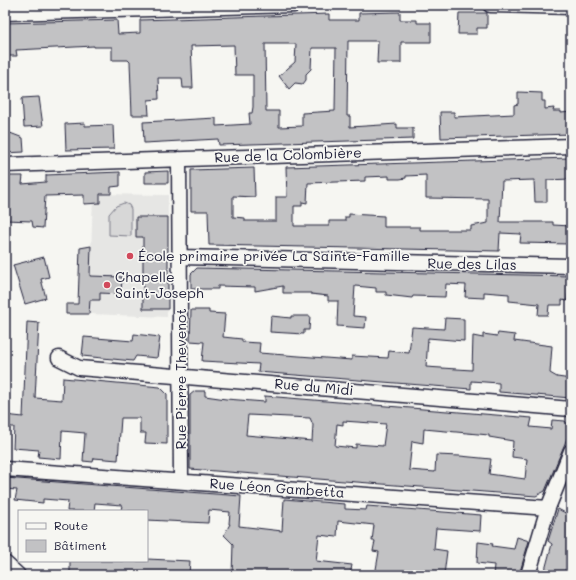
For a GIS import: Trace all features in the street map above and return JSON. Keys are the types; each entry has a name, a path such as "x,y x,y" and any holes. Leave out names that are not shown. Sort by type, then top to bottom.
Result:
{"street":[{"path":"5,13 294,5"},
{"path":"490,5 571,6"},
{"name":"Rue de la Colombière","path":"5,165 571,146"},
{"name":"Rue Pierre Thevenot","path":"179,159 181,480"},
{"name":"Rue des Lilas","path":"180,257 571,266"},
{"name":"Rue du Midi","path":"59,358 79,368 571,409"},
{"path":"528,575 548,508 571,451"},
{"name":"Rue Léon Gambetta","path":"5,469 181,480 548,508"},
{"path":"5,563 18,575"}],"shaded area":[{"name":"École primaire privée La Sainte-Famille","path":"93,194 168,195 167,317 89,314"},
{"path":"124,203 129,205 131,209 131,236 109,235 109,214 116,206"}],"building":[{"path":"400,12 400,20 417,20 417,23 431,23 431,42 401,42 401,63 377,63 378,41 348,41 347,116 350,116 350,127 397,124 397,128 413,128 413,139 219,145 218,139 144,143 143,122 216,118 216,126 250,124 249,113 252,113 253,107 253,75 235,75 234,45 191,46 193,88 183,88 182,78 158,78 159,99 148,100 149,115 132,115 130,62 128,60 112,60 112,47 94,46 16,50 17,56 5,56 5,23 117,20 118,34 140,33 140,20 329,14 329,20 359,20 359,13","holes":["265,44 296,44 295,62 279,76 289,89 295,83 303,84 306,80 306,74 311,69 312,48 336,48 335,111 302,113 302,126 279,127 279,111 266,111"]},
{"path":"459,13 487,13 487,28 477,28 477,34 458,34"},
{"path":"518,92 542,93 542,101 545,101 545,109 554,108 553,111 561,111 561,113 571,112 571,134 441,138 440,112 454,112 454,117 514,114 514,105 518,104"},
{"path":"39,97 43,126 24,127 22,98"},
{"path":"85,123 85,126 113,125 114,149 66,150 65,124"},
{"path":"5,131 23,138 24,152 5,153"},
{"path":"569,158 570,179 547,180 547,202 535,202 534,180 502,181 500,222 553,222 553,225 571,226 571,244 520,243 521,234 500,233 499,251 209,245 208,211 191,211 191,170 254,168 255,197 233,196 233,217 245,218 245,221 276,221 276,197 287,197 286,167","holes":["426,175 426,198 488,199 488,223 471,226 471,230 420,230 420,227 384,227 384,216 349,214 349,217 345,217 345,221 329,221 329,226 294,226 294,206 302,206 302,202 307,203 308,183 365,181 365,177 389,176 389,179 400,179 406,178 406,176"]},
{"path":"168,171 168,183 145,183 145,172"},
{"path":"120,172 120,186 111,187 111,194 100,194 100,203 84,204 84,195 45,196 43,228 33,227 32,221 5,220 5,176 23,176 22,184 46,182 46,175"},
{"path":"136,217 168,217 168,309 143,309 143,237 136,237"},
{"path":"91,246 90,276 122,277 121,294 100,293 100,300 90,300 89,314 66,314 66,304 78,304 80,248"},
{"path":"44,257 49,277 41,279 46,298 25,304 13,265"},
{"path":"197,268 571,276 571,294 568,294 567,301 562,300 562,305 549,305 548,315 538,315 539,304 509,301 509,294 484,292 484,298 465,297 466,285 446,284 445,297 413,296 412,298 386,295 386,292 376,292 376,288 355,286 353,316 366,317 365,328 337,326 338,301 328,301 328,296 311,293 283,293 283,286 255,291 255,287 218,286 218,289 191,289 191,274"},
{"path":"191,310 209,310 209,313 225,314 223,337 242,339 242,342 260,343 259,353 352,360 352,356 388,358 389,351 409,353 412,327 444,329 445,318 464,319 464,341 428,338 426,367 472,370 473,336 483,338 483,334 497,336 498,333 515,335 514,341 552,346 550,373 557,377 571,379 571,398 499,392 499,383 471,381 471,389 258,372 259,364 202,361 204,342 190,341"},
{"path":"271,316 291,318 291,316 310,316 309,330 304,330 304,334 270,332"},
{"path":"27,322 39,323 35,398 62,400 63,378 160,387 167,394 167,444 145,443 146,433 140,433 140,418 121,418 118,460 94,458 93,462 83,461 85,433 62,431 61,459 38,457 39,450 13,448 14,427 5,427 5,415 23,417"},
{"path":"134,334 160,337 157,358 136,356 133,361 82,356 84,337 133,341"},
{"path":"195,391 205,391 205,396 226,399 265,402 265,396 532,418 530,427 551,429 552,420 565,421 571,429 545,491 536,496 190,469 190,395","holes":["248,415 310,418 313,425 312,441 246,435","343,421 386,424 383,446 356,444 356,448 335,446 337,424 343,425","424,429 489,435 489,437 513,441 512,457 527,459 525,479 489,474 491,459 460,456 436,455 435,472 409,470 412,441 423,443"]},
{"path":"5,478 241,496 239,526 282,531 284,499 345,504 345,509 366,510 367,506 481,515 480,531 436,528 434,549 447,551 444,575 375,575 379,552 373,551 375,541 372,541 374,525 338,521 337,537 319,535 316,561 352,565 350,575 232,575 233,544 224,535 230,524 230,512 209,510 208,523 148,520 148,510 121,510 122,505 95,503 94,510 67,510 68,501 43,499 43,503 15,500 17,490 5,489"},
{"path":"558,509 571,516 571,571 566,569 561,575 545,570 552,544 548,541"},
{"path":"517,537 529,541 519,575 493,575 494,565 477,563 478,542 493,544 492,546 514,549"},
{"path":"148,559 190,561 189,575 70,575 70,562 148,562"}],"place":[{"name":"École primaire privée La Sainte-Famille","path":"130,256"},
{"name":"Chapelle Saint-Joseph","path":"107,285"}]}
